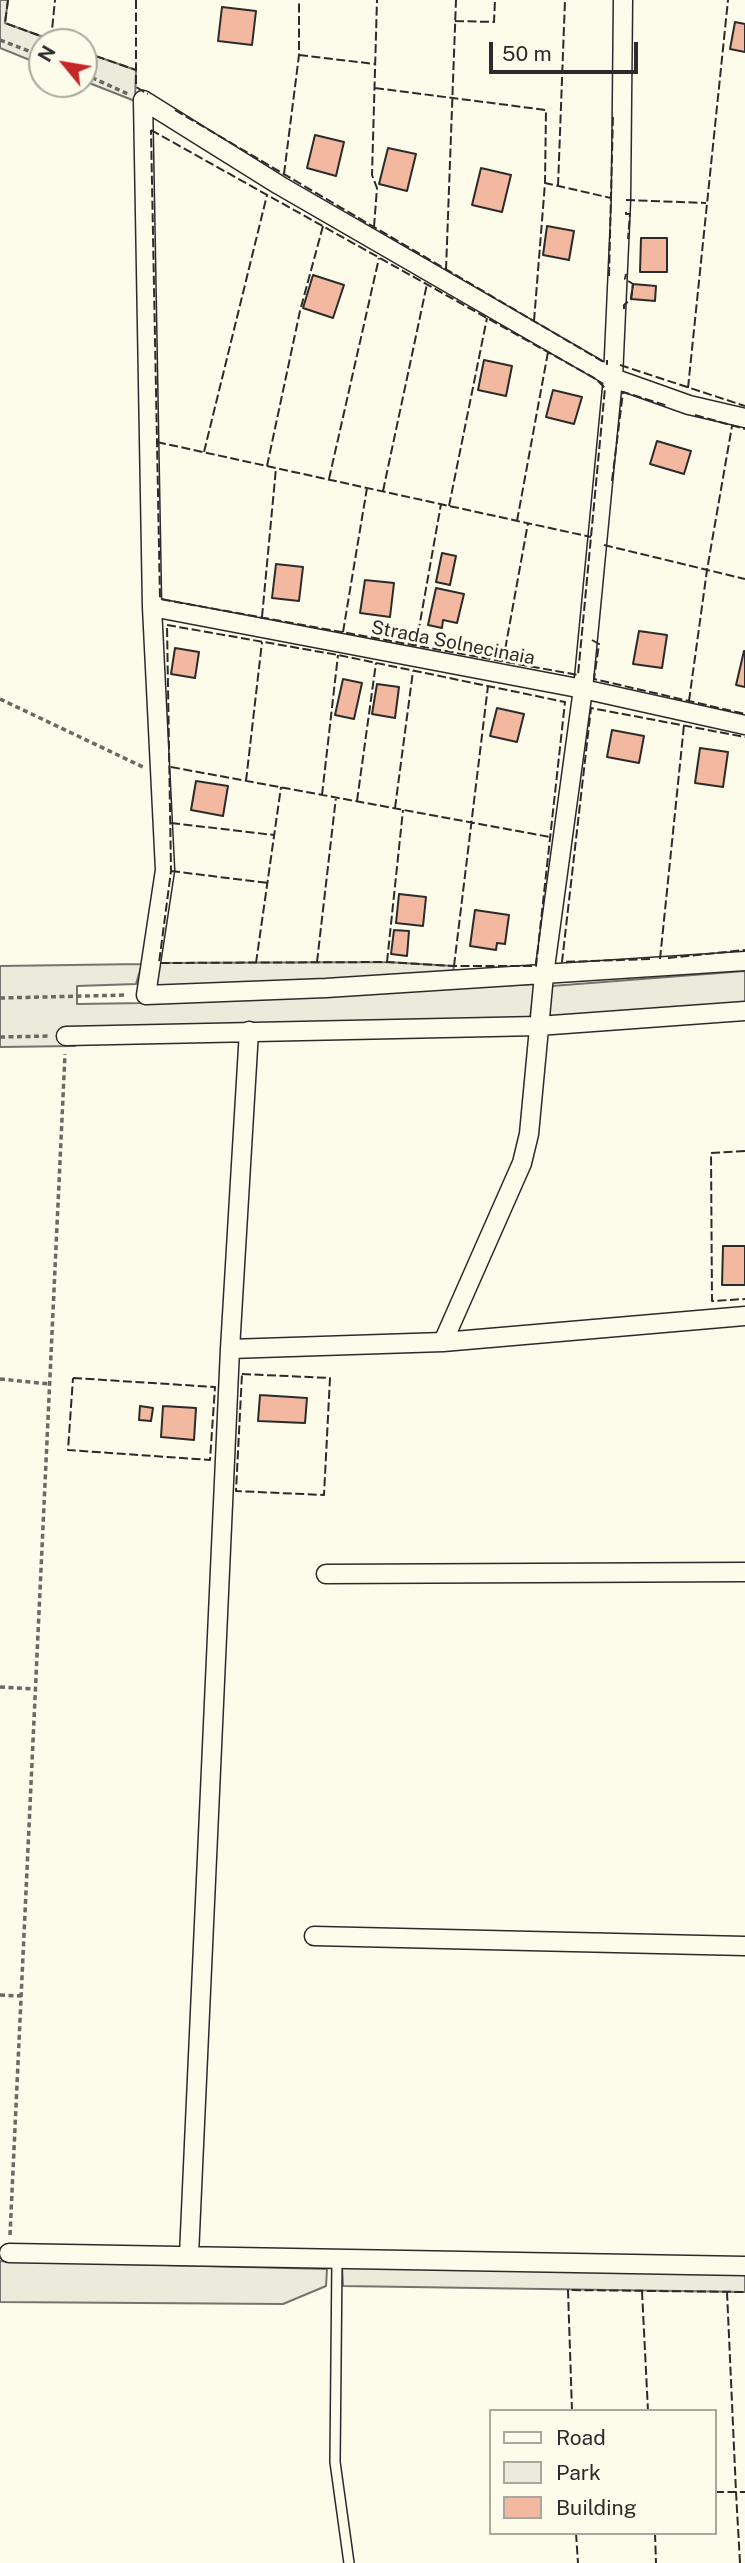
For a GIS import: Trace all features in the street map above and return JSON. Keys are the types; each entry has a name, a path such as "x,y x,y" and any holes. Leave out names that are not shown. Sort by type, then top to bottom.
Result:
{"street":[{"path":"443,1342 522,1163 529,1134 544,975 583,689 613,378 621,200 623,0"},
{"path":"143,100 279,185 613,378 690,405 745,418"},
{"path":"143,100 152,607 165,870 146,995 544,975 745,961"},
{"name":"Strada Solnecinaia","path":"152,607 583,689 745,725"},
{"path":"66,1036 538,1026 745,1011"},
{"path":"190,2255 230,1349 248,1031"},
{"path":"230,1349 443,1342 745,1316"},
{"path":"326,1574 745,1572"},
{"path":"314,1936 745,1946"},
{"path":"9,2253 745,2266"}],"lane":[{"path":"337,2260 335,2462 349,2563"}],"path":[{"path":"0,40 28,51"},
{"path":"98,80 143,100"},
{"path":"0,699 160,775"},
{"path":"0,998 146,995"},
{"path":"0,1037 66,1036 9,2253"},
{"path":"0,1379 50,1384"},
{"path":"0,1687 35,1689"},
{"path":"0,1995 21,1996"}],"green space":[{"path":"0,0 8,0 5,23 28,31 28,59 0,48"},
{"path":"98,57 136,70 135,101 98,86"},
{"path":"387,962 454,966 452,975 152,988 159,963"},
{"path":"142,964 136,984 77,986 77,1004 535,984 530,1019 76,1028 75,1046 0,1047 0,966"},
{"path":"745,971 745,1004 548,1019 552,986"},
{"path":"0,2261 327,2269 326,2286 283,2304 0,2302"},
{"path":"342,2266 745,2272 745,2292 343,2286"}],"building":[{"path":"222,7 256,11 252,45 218,41"},
{"path":"735,22 745,24 745,52 730,49"},
{"path":"315,135 344,142 336,176 307,168"},
{"path":"388,148 416,154 407,191 379,184"},
{"path":"481,168 511,175 502,212 472,205"},
{"path":"547,226 574,231 569,260 543,255"},
{"path":"641,238 667,238 667,272 640,272"},
{"path":"313,275 344,285 333,318 303,308"},
{"path":"633,284 656,286 655,301 631,299"},
{"path":"484,360 512,366 506,396 478,390"},
{"path":"553,390 582,397 574,424 546,417"},
{"path":"657,441 691,451 684,474 650,464"},
{"path":"442,553 456,556 450,585 436,582"},
{"path":"276,564 303,567 299,601 272,598"},
{"path":"365,580 394,583 390,617 360,613"},
{"path":"436,588 464,594 457,623 443,620 442,628 428,625"},
{"path":"639,631 667,635 662,668 633,664"},
{"path":"175,648 199,652 195,678 171,674"},
{"path":"745,651 745,687 736,685"},
{"path":"343,679 362,683 354,719 335,715"},
{"path":"377,684 399,687 395,718 372,714"},
{"path":"497,708 524,714 517,742 490,736"},
{"path":"612,730 644,736 639,763 607,757"},
{"path":"700,748 728,752 723,787 695,783"},
{"path":"196,781 228,786 223,816 191,810"},
{"path":"399,894 426,897 423,926 396,923"},
{"path":"475,910 509,915 505,944 497,943 496,950 470,946"},
{"path":"394,930 409,931 407,956 391,954"},
{"path":"723,1246 745,1246 745,1285 722,1285"},
{"path":"260,1395 307,1398 305,1423 258,1421"},
{"path":"140,1406 153,1408 151,1421 139,1420"},
{"path":"163,1406 196,1408 194,1440 161,1437"}],"fence":[{"path":"8,0 5,23 28,31"},
{"path":"52,28 55,0"},
{"path":"136,0 136,87 148,94"},
{"path":"284,174 299,55 299,0"},
{"path":"374,227 377,188 372,175 377,0"},
{"path":"446,270 456,0"},
{"path":"455,21 494,22 495,0"},
{"path":"558,186 565,0"},
{"path":"688,388 728,0"},
{"path":"299,55 375,64"},
{"path":"98,57 136,70"},
{"path":"375,88 546,110 545,183"},
{"path":"175,110 607,364 607,360"},
{"path":"609,276 613,115"},
{"path":"151,130 596,379 605,388 578,675 160,599 151,130"},
{"path":"534,321 545,183 611,198"},
{"path":"204,452 267,195"},
{"path":"626,200 706,203"},
{"path":"626,212 630,214 628,239"},
{"path":"267,466 300,311 323,226"},
{"path":"329,479 379,258"},
{"path":"624,309 624,305 631,299 633,284 625,279 626,274"},
{"path":"383,491 427,284"},
{"path":"449,506 487,318"},
{"path":"517,521 548,352"},
{"path":"620,365 745,406"},
{"path":"612,481 623,392 668,406"},
{"path":"695,415 745,429"},
{"path":"689,701 707,570 732,426"},
{"path":"157,442 591,537"},
{"path":"262,617 276,468"},
{"path":"343,632 367,488"},
{"path":"416,645 441,504"},
{"path":"503,661 528,523"},
{"path":"604,545 745,579"},
{"path":"167,625 338,655 565,702 536,966 454,966 387,962 159,963 171,871 167,625"},
{"path":"592,640 599,644 594,679 745,714"},
{"path":"246,781 262,642"},
{"path":"322,795 338,655"},
{"path":"357,801 376,663"},
{"path":"395,808 413,671"},
{"path":"454,966 488,686"},
{"path":"650,959 562,962 591,708 745,737"},
{"path":"660,959 684,725"},
{"path":"171,767 550,837"},
{"path":"256,963 281,787"},
{"path":"317,962 336,797"},
{"path":"387,962 403,810"},
{"path":"171,823 274,835"},
{"path":"171,871 268,883"},
{"path":"668,958 745,950"},
{"path":"745,1151 711,1153 712,1301 745,1299"},
{"path":"242,1374 330,1378 324,1495 236,1491 242,1374"},
{"path":"73,1378 215,1387 210,1460 68,1450 73,1378"},
{"path":"572,2409 568,2290 745,2292"},
{"path":"642,2291 648,2409"},
{"path":"717,2492 736,2492 727,2292"},
{"path":"740,2563 736,2492 745,2492"},
{"path":"576,2535 578,2563"},
{"path":"655,2535 656,2563"}]}
